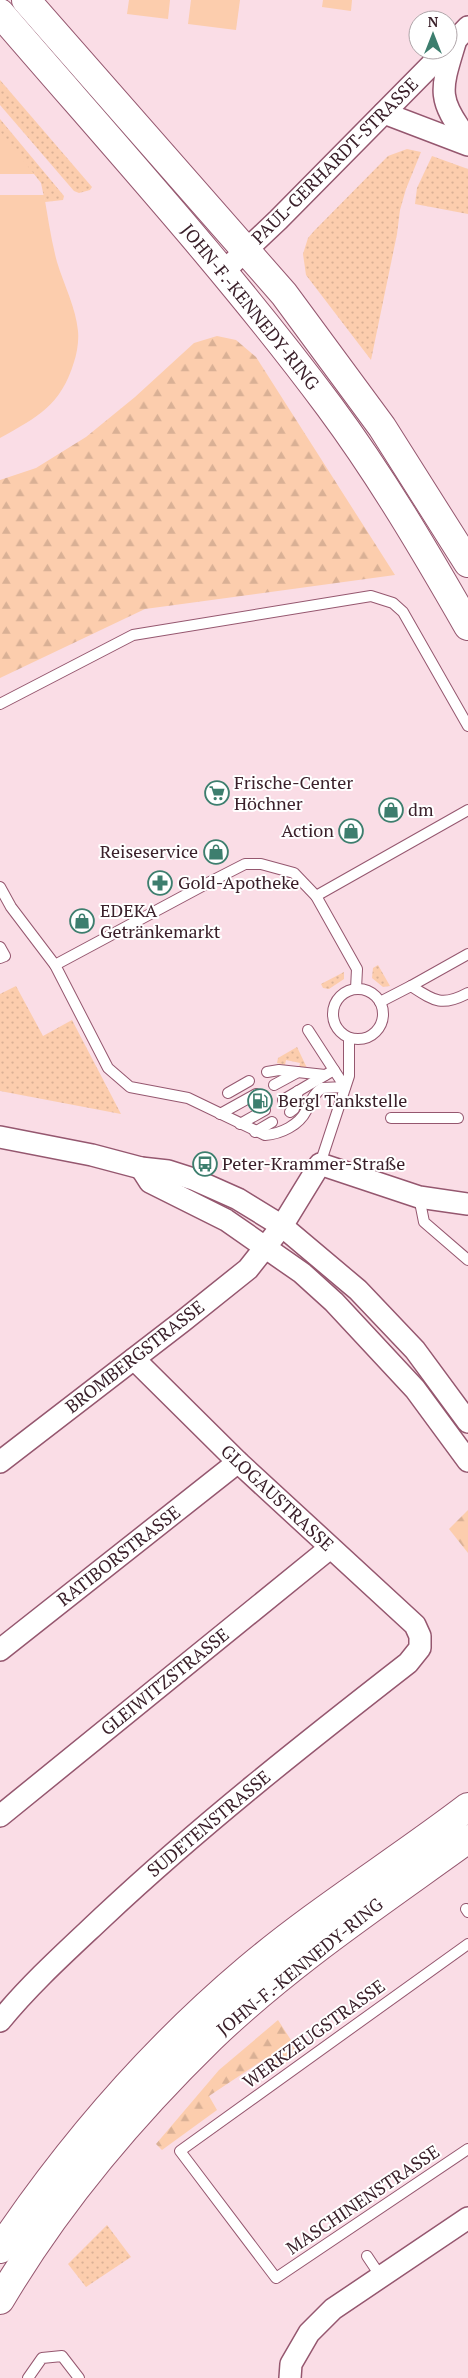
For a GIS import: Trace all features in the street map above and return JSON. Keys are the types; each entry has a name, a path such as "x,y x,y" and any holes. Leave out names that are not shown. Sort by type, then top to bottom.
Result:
{"main road":[{"name":"JOHN-F.-KENNEDY-RING","path":"26,0 284,294 382,427 468,563"},
{"name":"JOHN-F.-KENNEDY-RING","path":"0,13 223,272 330,408 419,540 468,626"},
{"name":"JOHN-F.-KENNEDY-RING","path":"0,2249 30,2204 80,2138 193,2018 249,1968 311,1920 468,1807"},
{"name":"JOHN-F.-KENNEDY-RING","path":"0,2300 16,2273 60,2211 107,2151 211,2038 325,1943 468,1839"}],"street":[{"name":"PAUL-GERHARDT-STRASSE","path":"223,272 436,60"},
{"path":"449,60 443,80 443,93 447,109 468,139"},
{"path":"384,113 468,145"},
{"path":"0,1137 141,1168 168,1171 194,1179 238,1199 282,1226 325,1260 387,1319 414,1350 468,1422"},
{"path":"266,1248 282,1226 320,1164 419,1197 468,1204"},
{"path":"141,1168 150,1182 226,1220 328,1296 367,1335 415,1389 468,1461"},
{"name":"BROMBERGSTRASSE","path":"0,1462 248,1269 266,1248"},
{"name":"GLOGAUSTRASSE","path":"134,1359 238,1462 330,1548 402,1611 415,1625 420,1636"},
{"name":"RATIBORSTRASSE","path":"0,1650 238,1462"},
{"name":"GLEIWITZSTRASSE","path":"0,1816 330,1548"},
{"name":"SUDETENSTRASSE","path":"0,2021 39,1978 160,1864 265,1775 408,1663 420,1648 420,1636"},
{"path":"290,2378 291,2364 309,2333 333,2309 468,2218"}],"lane":[{"path":"0,704 133,636 370,596 383,598 403,612 468,726"},
{"path":"316,896 468,810"},
{"path":"55,965 245,864 276,867 294,873 316,896 357,969 356,989"},
{"path":"0,887 10,907 55,965 108,1068 130,1087 188,1098 255,1132 265,1135 275,1134 299,1121 317,1092 330,1086 345,1087"},
{"path":"0,948 5,956 0,958"},
{"path":"380,1002 468,954"},
{"path":"411,986 434,1001 452,1002 468,993"},
{"path":"356,989 371,993 380,1002 383,1016 375,1032 367,1037 349,1038 337,1029 334,1021 334,1007 343,994 356,989"},
{"path":"308,1030 330,1073 345,1087"},
{"path":"320,1164 349,1076 349,1038"},
{"path":"267,1072 279,1070 330,1073"},
{"path":"274,1085 298,1072"},
{"path":"283,1100 330,1073"},
{"path":"228,1093 249,1081"},
{"path":"290,1112 294,1109 298,1092"},
{"path":"220,1114 256,1094"},
{"path":"240,1124 265,1110"},
{"path":"391,1118 458,1118"},
{"path":"255,1132 272,1122"},
{"path":"419,1197 424,1222 468,1260"},
{"name":"WERKZEUGSTRASSE","path":"276,2278 180,2151 468,1944"},
{"name":"MASCHINENSTRASSE","path":"276,2278 468,2149"},
{"path":"367,2256 381,2277"},
{"path":"28,2378 42,2358 62,2356 79,2378"}],"green space":[{"path":"129,0 170,0 168,19 127,14"},
{"path":"191,0 240,0 236,30 188,24"},
{"path":"323,0 352,0 351,11 322,7"},
{"path":"0,80 92,187 90,190 79,193 74,191 0,105"},
{"path":"0,119 64,196 63,200 45,202 41,183 34,174 0,174"},
{"path":"0,131 34,174 0,174"},
{"path":"407,149 421,152 406,189 400,210 397,234 371,360 306,275 303,254 308,238 314,231 388,156"},
{"path":"432,156 468,169 468,214 415,204 417,188"},
{"path":"0,195 44,195 55,254 77,322 78,347 69,377 55,399 37,416 0,438"},
{"path":"217,336 236,340 256,357 395,575 145,609 0,678 0,480 36,468 86,437 135,397 194,343"},
{"path":"378,965 390,986 383,987 372,978 373,968"},
{"path":"344,972 344,979 329,989 323,988 321,984"},
{"path":"16,986 43,1036 72,1020 121,1114 0,1091 0,994"},
{"path":"297,1047 307,1068 299,1067 300,1063 286,1060 285,1065 277,1063 278,1058"},
{"path":"468,1510 468,1553 449,1529"},
{"path":"278,2020 300,2054 275,2071 266,2058 209,2096 217,2110 162,2150 156,2144 219,2070"},
{"path":"107,2225 131,2257 86,2287 68,2264"}],"place":[{"name":"Frische-Center Höchner","path":"217,793"},
{"name":"dm","path":"391,810"},
{"name":"Action","path":"351,831"},
{"name":"Reiseservice","path":"216,852"},
{"name":"Gold-Apotheke","path":"160,883"},
{"name":"EDEKA Getränkemarkt","path":"82,921"},
{"name":"Bergl Tankstelle","path":"260,1101"},
{"name":"Peter-Krammer-Straße","path":"205,1164"}]}
